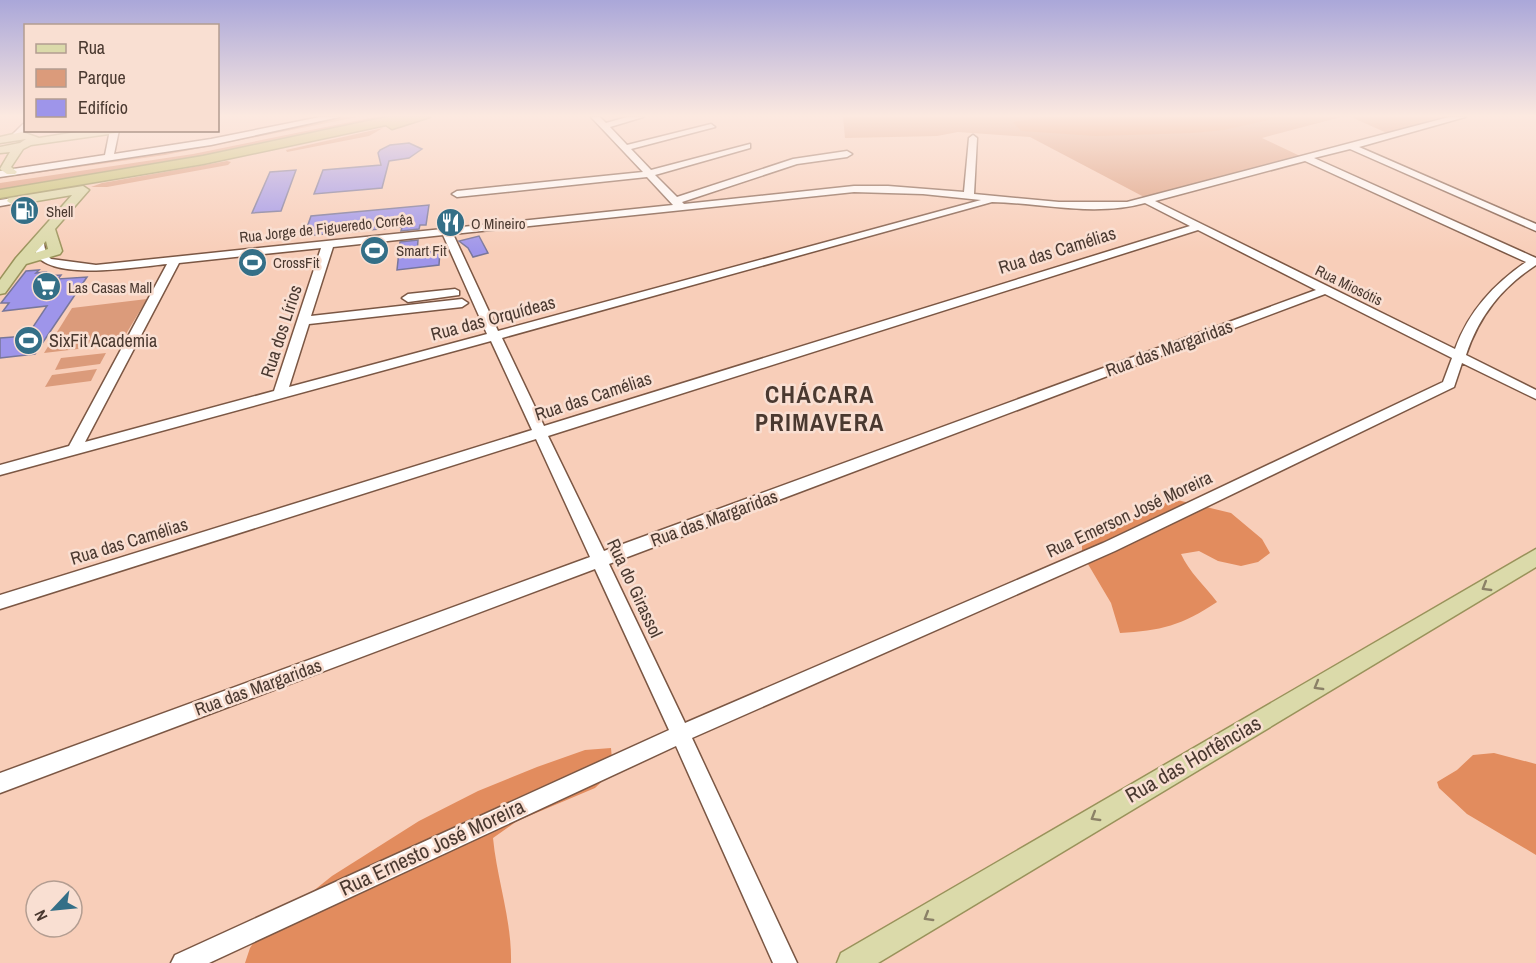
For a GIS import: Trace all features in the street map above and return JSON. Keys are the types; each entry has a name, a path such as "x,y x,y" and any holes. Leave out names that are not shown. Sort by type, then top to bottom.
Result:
{"highway":[{"path":"4,176 123,162"},
{"path":"0,194 118,177 197,162"},
{"path":"83,190 90,185 118,177"}],"main road":[{"path":"4,201 67,198 83,190"},
{"path":"0,290 49,229 67,198"},
{"path":"21,261 55,251 49,229"},
{"name":"Rua das Hortências","path":"850,963 1536,557"}],"street":[{"path":"4,176 86,162"},
{"path":"639,162 679,205 794,162"},
{"path":"457,194 650,173 690,162"},
{"path":"969,197 971,162"},
{"name":"Rua Jorge de Figueredo Corrêa","path":"41,255 52,264 108,267 679,205 877,188 1075,207 1127,205 1297,162"},
{"path":"1315,162 1535,262"},
{"path":"1329,162 1331,169"},
{"path":"1384,162 1536,228"},
{"name":"Rua das Orquídeas","path":"0,470 995,200"},
{"name":"Rua Miosótis","path":"1148,201 1536,395"},
{"name":"Rua das Camélias","path":"0,602 1197,227"},
{"name":"Rua do Girassol","path":"446,231 539,434 682,734 785,963"},
{"path":"39,241 41,255"},
{"name":"Rua dos Lírios","path":"280,394 328,244"},
{"path":"55,251 65,260 81,267"},
{"path":"74,450 174,261"},
{"name":"Rua Emerson José Moreira","path":"682,734 1109,547 1449,384 1458,356 1476,316 1488,298 1535,262"},
{"name":"Rua das Margaridas","path":"0,783 1326,290"},
{"path":"303,321 459,298"},
{"path":"303,321 385,320"},
{"name":"Rua Ernesto José Moreira","path":"183,963 521,804 682,734"}],"green space":[{"path":"90,162 115,162 0,178 0,176"},
{"path":"140,162 175,162 0,192 0,183"},
{"path":"231,162 228,165 107,187 91,187 102,183"},
{"path":"1077,162 1278,162 1146,198"},
{"path":"147,299 120,344 44,353 72,308"},
{"path":"106,353 100,364 55,370 61,358"},
{"path":"97,369 91,381 45,387 52,375"}],"shaded area":[{"path":"1173,499 1231,513 1262,539 1270,553 1258,562 1241,566 1218,561 1199,551 1181,554 1217,602 1171,625 1147,631 1120,633 1111,603 1082,554 1082,540 1096,532 1144,515"},
{"path":"611,748 613,771 595,788 517,821 493,838 507,916 511,963 245,963 250,948 268,920 297,904 332,876 419,821 478,791 537,767 585,750"},
{"path":"1494,753 1536,764 1536,855 1467,814 1439,788 1437,782 1457,770 1473,755"}],"building":[{"path":"380,162 389,162 382,188 314,194 323,170 381,165"},
{"path":"296,170 281,211 252,213 270,172"},
{"path":"429,205 426,225 420,225 419,229 401,231 402,227 304,236 311,216"},
{"path":"479,236 488,253 473,257 468,248 459,241"},
{"path":"418,240 417,253 440,250 439,265 397,270 400,242"},
{"path":"39,270 36,273 46,272 43,276 61,275 58,279 87,277 35,354 0,358 0,338 27,336 47,306 3,311 9,303 1,303 26,271"}],"place":[{"name":"Shell","path":"25,211"},
{"name":"O Mineiro","path":"450,223"},
{"name":"Smart Fit","path":"375,250"},
{"name":"CrossFit","path":"252,262"},
{"name":"Las Casas Mall","path":"47,287"},
{"name":"SixFit Academia","path":"28,340"}],"district":[{"name":"CHÁCARA PRIMAVERA","path":"820,408"}]}
